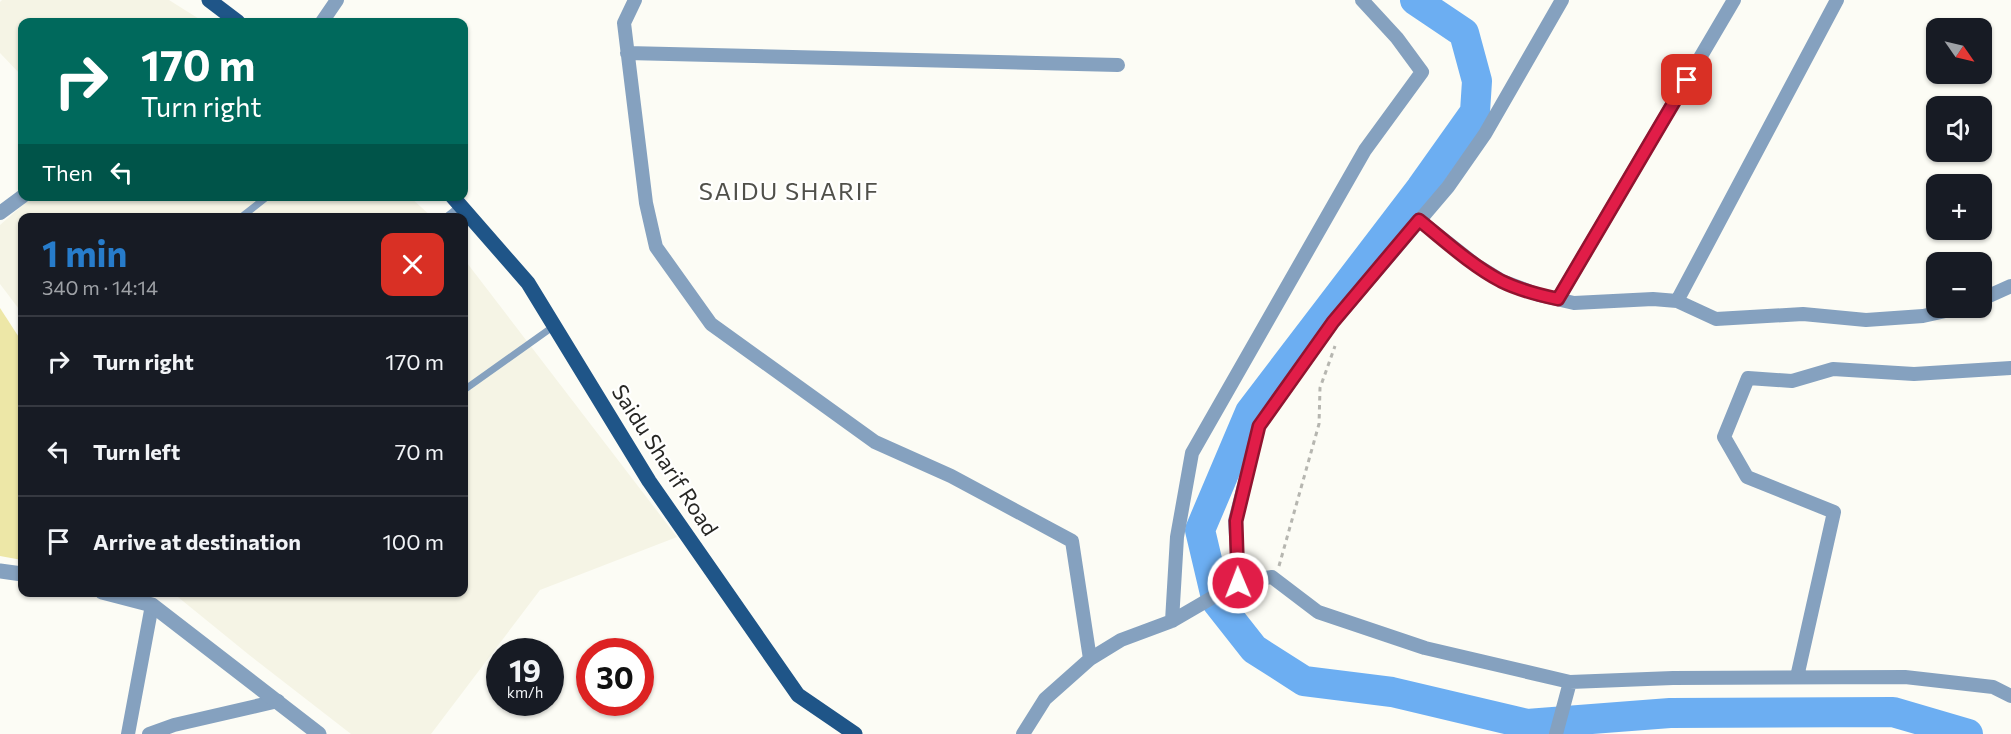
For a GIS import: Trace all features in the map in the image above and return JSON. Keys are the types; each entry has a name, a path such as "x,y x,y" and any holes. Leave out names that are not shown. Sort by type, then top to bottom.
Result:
{"main road":[{"path":"208,0 233,18"},
{"name":"Saidu Sharif Road","path":"456,201 467,213"},
{"name":"Saidu Sharif Road","path":"468,215 528,283 649,481 798,694 837,729 855,734"}],"street":[{"path":"325,18 337,0"},
{"path":"636,0 624,22 646,203 656,247 711,324 875,442 951,476 1072,541 1090,659"},
{"path":"1173,621 1177,537 1192,453 1365,150 1422,72 1397,38 1362,0"},
{"path":"1239,582 1236,521 1259,426 1333,322 1448,187 1485,134 1562,0"},
{"path":"1558,299 1734,0"},
{"path":"1677,301 1838,0"},
{"path":"627,53 1118,65"},
{"path":"0,213 18,200"},
{"path":"1419,220 1476,265 1502,281 1539,295 1574,303 1653,299 1677,301 1716,320 1803,314 1866,320 1926,315"},
{"path":"1992,295 2011,286"},
{"path":"1797,677 1834,512 1747,477 1724,437 1749,378 1792,381 1833,369 1914,374 2011,368"},
{"path":"0,571 18,573"},
{"path":"1023,734 1045,699 1090,659 1121,640 1173,621 1239,582 1272,577 1318,612 1425,648 1570,683 1673,678 1905,677 1993,687 2011,696"},
{"path":"121,597 152,605 319,734"},
{"path":"128,734 152,605"},
{"path":"1556,734 1570,683"},
{"path":"149,734 174,725 278,701"}],"lane":[{"path":"246,213 262,201"},
{"path":"468,387 554,326"}],"path":[{"path":"1272,577 1280,565 1306,475 1319,424 1320,388 1338,338"}],"shaded area":[{"path":"2,0 169,0 198,18 18,18 18,72 0,53 0,2"},
{"path":"27,201 414,201 428,213 18,213 18,308 0,284 0,225"},
{"path":"468,264 677,537 540,590 504,638 486,638 486,661 431,734 351,734 178,597 468,597"},
{"path":"0,308 18,336 18,559 0,556"}],"waterway":[{"path":"1415,0 1464,33 1477,81 1475,112 1421,188 1250,412 1200,530 1217,602 1254,649 1304,681 1392,692 1527,724 1670,713 1893,712 1968,734"}],"district":[{"name":"SAIDU SHARIF","path":"789,192"}],"route":[{"path":"1238,583 1236,521 1259,426 1333,322 1419,220 1476,265 1502,281 1539,295 1558,299 1687,80"}]}
